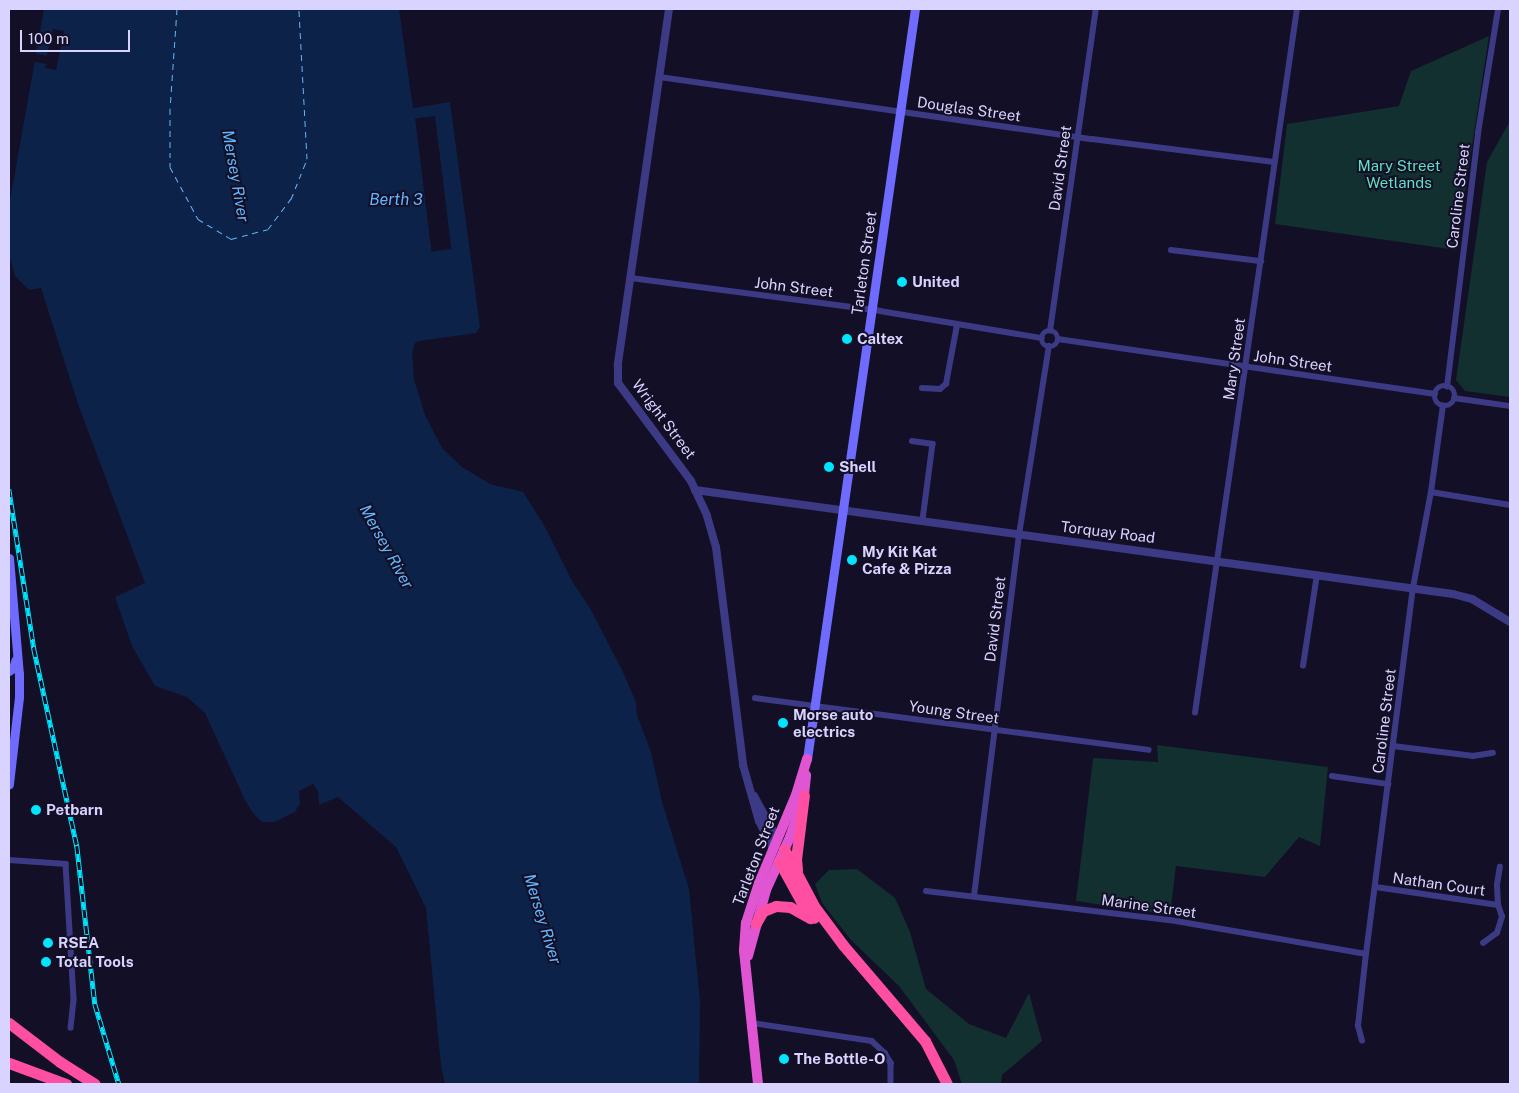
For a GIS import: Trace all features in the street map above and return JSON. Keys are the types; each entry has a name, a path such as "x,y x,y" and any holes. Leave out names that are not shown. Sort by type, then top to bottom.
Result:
{"highway":[{"name":"Tarleton Street","path":"758,1084 744,942 746,923 756,892 804,795 807,760"},
{"name":"Tarleton Street","path":"746,966 756,923 766,890 779,861 779,846 807,760"},
{"path":"798,874 796,859 804,795"},
{"path":"779,846 798,874 814,906 843,945 925,1041 947,1084"},
{"path":"779,861 802,903 820,924 843,945"},
{"path":"756,923 763,911 780,905 796,909 820,924"},
{"path":"885,992 916,1041 939,1084"},
{"path":"9,1022 60,1062 95,1084"},
{"path":"9,1063 66,1084"}],"main road":[{"name":"Tarleton Street","path":"807,760 915,9"},
{"path":"9,558 17,644 19,697 9,784"},
{"path":"9,671 15,665 17,644"}],"street":[{"name":"Wright Street","path":"669,9 630,278 618,383 680,465 696,490 707,516 716,547 741,752 748,783 779,846"},
{"name":"David Street","path":"1050,330 1096,9"},
{"name":"Mary Street","path":"1195,713 1298,9"},
{"name":"Caroline Street","path":"1447,387 1478,133 1498,9"},
{"name":"Douglas Street","path":"660,77 1077,137 1275,162"},
{"path":"1171,250 1261,261"},
{"name":"John Street","path":"630,278 872,310 1042,338"},
{"path":"922,388 940,389 946,384 957,325"},
{"path":"1050,330 1057,334 1058,340 1054,346 1049,346 1044,344 1042,338 1050,330"},
{"name":"John Street","path":"1058,340 1435,394"},
{"name":"David Street","path":"974,896 993,730 1019,535 1049,346"},
{"path":"1447,387 1452,390 1454,398 1451,403 1443,406 1436,400 1435,394 1440,388 1447,387"},
{"path":"1454,398 1510,406"},
{"name":"Caroline Street","path":"1362,1041 1358,1026 1366,954 1413,588 1431,492 1443,406"},
{"path":"912,441 933,444 923,520"},
{"name":"Torquay Road","path":"696,490 1413,588 1472,599 1510,622"},
{"path":"1431,492 1510,504"},
{"path":"1302,666 1317,575"},
{"name":"Young Street","path":"755,698 1150,750"},
{"path":"1393,746 1473,756 1493,753"},
{"path":"1332,776 1388,784"},
{"path":"9,860 66,864 74,1000 71,1028"},
{"name":"Nathan Court","path":"1483,943 1498,933 1502,918 1498,905 1497,885 1500,868"},
{"name":"Nathan Court","path":"1376,887 1498,905"},
{"name":"Marine Street","path":"926,891 1170,920 1366,954"},
{"path":"752,1024 872,1041 885,1053 891,1062 891,1084"}],"green space":[{"name":"Mary Street Wetlands","path":"1489,36 1456,250 1275,224 1287,124 1399,106 1411,71"},
{"path":"1510,121 1510,397 1465,391 1456,380 1487,162"},
{"path":"1157,745 1328,767 1320,846 1299,837 1265,877 1176,866 1170,915 1076,901 1093,758 1158,762"},
{"path":"857,869 895,898 910,932 926,989 969,1024 1006,1038 1029,993 1042,1041 1002,1075 1001,1084 962,1084 954,1060 899,986 851,940 822,903 815,884 829,870"}],"water":[{"path":"44,9 399,9 413,108 450,102 480,327 476,333 415,343 412,353 414,379 425,415 442,448 462,467 490,484 523,492 544,525 572,581 590,608 636,702 637,715 651,752 662,802 689,889 700,1001 699,1084 445,1084 441,1066 426,908 396,847 338,797 319,805 318,791 313,784 299,791 300,803 295,812 274,822 262,822 253,813 245,800 205,713 187,697 155,686 132,646 115,597 145,583 78,404 41,288 29,290 15,276 9,254 9,206"}],"pier":[{"path":"53,29 64,31 56,70 45,68 46,64 31,61 32,53 47,56 50,42 35,39 36,32 52,35"},
{"path":"435,116 451,249 431,251 415,118"}],"ferry route":[{"path":"177,9 170,108 170,167 198,219 231,239 268,229 291,199 307,159 299,9"}],"railway":[{"path":"9,489 34,649 77,846 95,1004 119,1084"}],"place":[{"name":"United","path":"902,282"},
{"name":"Caltex","path":"847,339"},
{"name":"Shell","path":"829,467"},
{"name":"My Kit Kat Cafe & Pizza","path":"852,560"},
{"name":"Morse auto electrics","path":"783,723"},
{"name":"Petbarn","path":"36,810"},
{"name":"RSEA","path":"48,943"},
{"name":"Total Tools","path":"46,962"},
{"name":"The Bottle-O","path":"784,1059"}],"water label":[{"name":"Mersey River","path":"235,176"},
{"name":"Berth 3","path":"396,200"},
{"name":"Mersey River","path":"386,547"},
{"name":"Mersey River","path":"542,919"}]}
